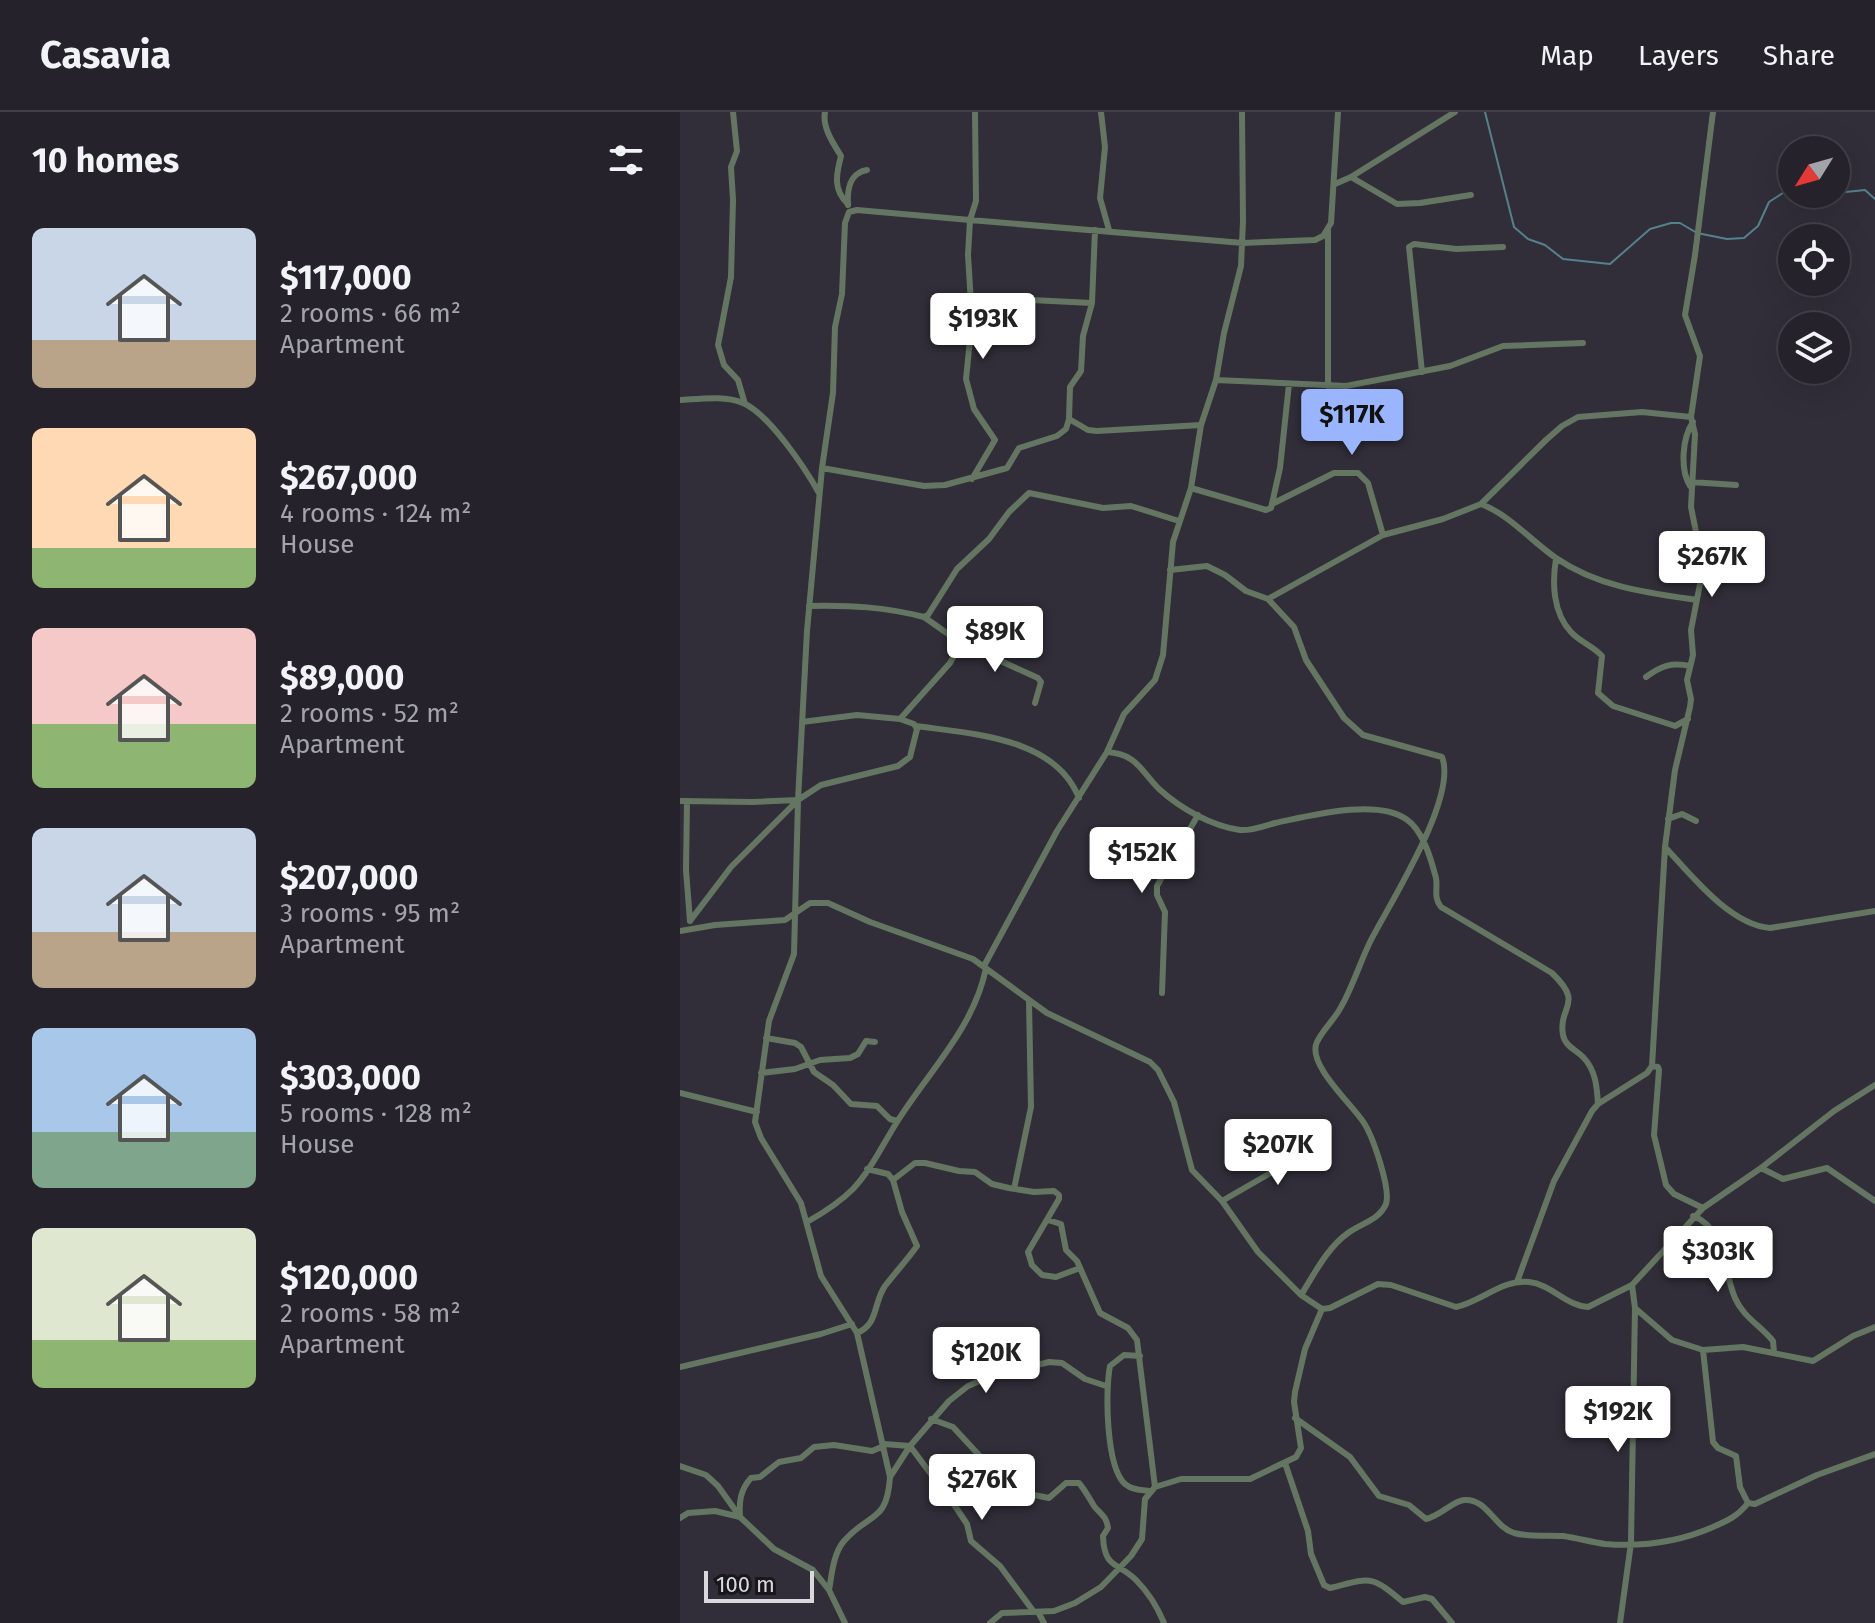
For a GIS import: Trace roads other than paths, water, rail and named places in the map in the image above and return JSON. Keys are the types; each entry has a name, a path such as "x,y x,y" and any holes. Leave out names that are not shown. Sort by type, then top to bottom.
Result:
{"street":[{"path":"733,112 737,151 731,167 731,277 718,345 724,365 738,380 745,404 798,457 819,493"},
{"path":"825,112 830,138 841,156 836,176 837,189 848,208 1243,243 1315,240 1328,230"},
{"path":"972,479 995,440 971,402 966,379 972,338 970,220 976,201 975,112"},
{"path":"1101,112 1105,147 1100,198 1109,230"},
{"path":"807,1222 853,1188 923,1083 945,1057 953,1039 971,1014 981,992 985,967 1057,831 1107,752 1124,714 1155,680 1167,627 1173,542 1191,488 1201,425 1216,380 1241,266 1242,112"},
{"path":"1328,386 1328,230 1335,184 1338,112"},
{"path":"1335,184 1455,112"},
{"path":"1517,1282 1554,1181 1585,1122 1598,1104 1647,1073 1652,1066 1665,847 1675,770 1691,699 1687,680 1693,655 1691,630 1700,584 1699,547 1684,464 1699,353 1685,315 1713,112"},
{"path":"829,1590 839,1549 849,1537 882,1512 889,1494 890,1477 857,1333 821,1276 807,1222 795,1193 761,1138 755,1122 769,1021 794,954 802,722 819,493 833,393 835,327 842,294 845,223 853,176 858,171 867,170"},
{"path":"1351,177 1397,204 1471,195"},
{"path":"822,468 924,486 945,485 1007,468 1019,448 1057,436 1066,429 1070,387 1081,371 1083,336 1092,303 1095,230"},
{"path":"1422,372 1409,247 1414,244 1456,249 1503,247"},
{"path":"970,297 1092,303"},
{"path":"1216,380 1328,386 1366,383 1450,366 1503,346 1583,343"},
{"path":"1274,503 1289,384"},
{"path":"680,400 720,399 745,404"},
{"path":"1268,599 1383,535 1443,519 1481,504 1546,440 1578,417 1642,412 1692,420"},
{"path":"1069,419 1088,430 1097,431 1201,425"},
{"path":"1191,488 1266,510 1322,477 1334,473 1358,473 1368,483 1383,535"},
{"path":"1690,484 1736,485"},
{"path":"924,617 957,569 989,539 1009,512 1029,493 1103,508 1131,506 1179,521"},
{"path":"1481,504 1499,513 1556,559 1606,583 1630,590 1697,600"},
{"path":"1556,559 1553,592 1566,625 1602,656 1598,693 1613,706 1675,726 1688,719"},
{"path":"1170,570 1207,566 1246,591 1268,599 1294,627 1306,660 1344,718 1363,735 1442,757 1446,765 1445,779 1424,843 1370,941 1341,1008 1315,1048 1316,1056 1333,1085 1369,1132 1388,1195 1387,1201 1376,1217 1337,1242 1301,1295"},
{"path":"809,606 858,605 924,617 961,643 1038,678 1041,690 1035,703"},
{"path":"900,719 950,663 961,643"},
{"path":"1646,677 1662,666 1690,666"},
{"path":"802,722 857,715 900,719 916,726 967,733 1034,750 1067,776 1079,798"},
{"path":"680,931 690,924 731,867 798,800 821,785 905,762 913,751 916,726"},
{"path":"1107,752 1127,756 1176,803 1198,815 1243,831 1321,813 1376,810 1407,819 1424,843 1437,881 1436,897 1441,907 1559,980 1570,1003 1563,1035 1566,1044 1590,1065 1597,1085 1598,1104"},
{"path":"690,924 683,851 684,801 798,800"},
{"path":"1668,819 1682,814 1696,821"},
{"path":"1162,993 1165,912 1157,895 1157,886 1198,815"},
{"path":"1665,847 1724,906 1757,927 1875,911"},
{"path":"690,924 785,920 810,903 828,903 870,922 953,950 985,967 1047,1013 1150,1062 1158,1070 1174,1102 1192,1170 1222,1201 1258,1252 1301,1295 1322,1309 1378,1284 1391,1285 1456,1307 1517,1282 1544,1286 1585,1307 1632,1285 1693,1216 1834,1111 1875,1085"},
{"path":"1014,1189 1031,1107 1029,1001"},
{"path":"766,1038 795,1043 801,1047 818,1076 833,1085 851,1104 877,1106 890,1119 897,1121"},
{"path":"761,1073 795,1069 809,1062 850,1058 858,1054 866,1041 875,1042"},
{"path":"1652,1066 1659,1070 1654,1135 1666,1185 1674,1194 1703,1208"},
{"path":"680,1093 757,1112"},
{"path":"1222,1201 1319,1145"},
{"path":"893,1180 915,1163 925,1163 975,1172 992,1184 1014,1189 1054,1191 1059,1199 1028,1252 1032,1265 1042,1275 1056,1277 1080,1268"},
{"path":"1761,1168 1783,1179 1827,1168 1875,1201"},
{"path":"857,1333 872,1322 885,1286 917,1246 902,1212 893,1180 888,1174 867,1169"},
{"path":"1693,1216 1712,1229 1735,1298 1745,1315 1773,1341 1774,1352"},
{"path":"990,1623 1002,1613 1054,1611 1075,1603 1101,1587 1142,1539 1145,1499 1152,1489 1137,1340 1128,1328 1100,1313 1080,1268 1063,1243 1061,1224 1048,1220"},
{"path":"1620,1623 1631,1543 1635,1308 1632,1285"},
{"path":"1635,1308 1672,1340 1703,1350 1743,1347 1774,1352 1805,1362 1813,1361 1873,1329"},
{"path":"1140,1356 1124,1355 1114,1361 1106,1386 1106,1415 1121,1479 1133,1489 1152,1489 1181,1479 1250,1479 1296,1457 1301,1448 1295,1418 1295,1392 1305,1349 1322,1309"},
{"path":"680,1367 852,1324"},
{"path":"1703,1350 1713,1442 1718,1448 1736,1456 1740,1487 1748,1503"},
{"path":"890,1477 931,1419 968,1386 1001,1373 1049,1362 1062,1363 1085,1379 1106,1386"},
{"path":"1295,1418 1350,1457 1379,1496 1409,1505 1426,1519 1438,1516 1456,1502 1464,1500 1485,1508 1506,1529 1515,1533 1606,1544 1657,1544 1699,1533 1740,1514 1748,1503"},
{"path":"931,1419 953,1427 990,1467 1007,1481 1022,1484 1034,1495 1049,1498 1066,1483 1079,1483 1096,1510 1107,1519 1108,1528 1103,1536 1105,1554 1118,1569 1138,1582 1159,1608 1164,1623"},
{"path":"740,1517 740,1499 751,1478 760,1477 779,1462 801,1458 814,1447 834,1445 872,1451 884,1445 910,1446"},
{"path":"910,1446 967,1524 971,1541 1000,1566 1044,1623"},
{"path":"1748,1503 1755,1504 1817,1475 1875,1454"},
{"path":"1285,1463 1308,1531 1311,1554 1324,1585 1330,1588 1369,1579 1379,1582 1403,1602 1425,1597 1432,1599 1452,1623"},
{"path":"680,1466 706,1475 718,1486 740,1517 774,1549 813,1570 829,1590 845,1623"},
{"path":"680,1518 688,1513 715,1511 740,1517"}],"waterway":[{"path":"1485,112 1514,227 1563,259 1610,264 1650,229 1671,223 1680,223 1697,233 1727,239 1744,238 1758,226 1769,202 1778,196"},
{"path":"1850,192 1865,190 1875,199"}]}
